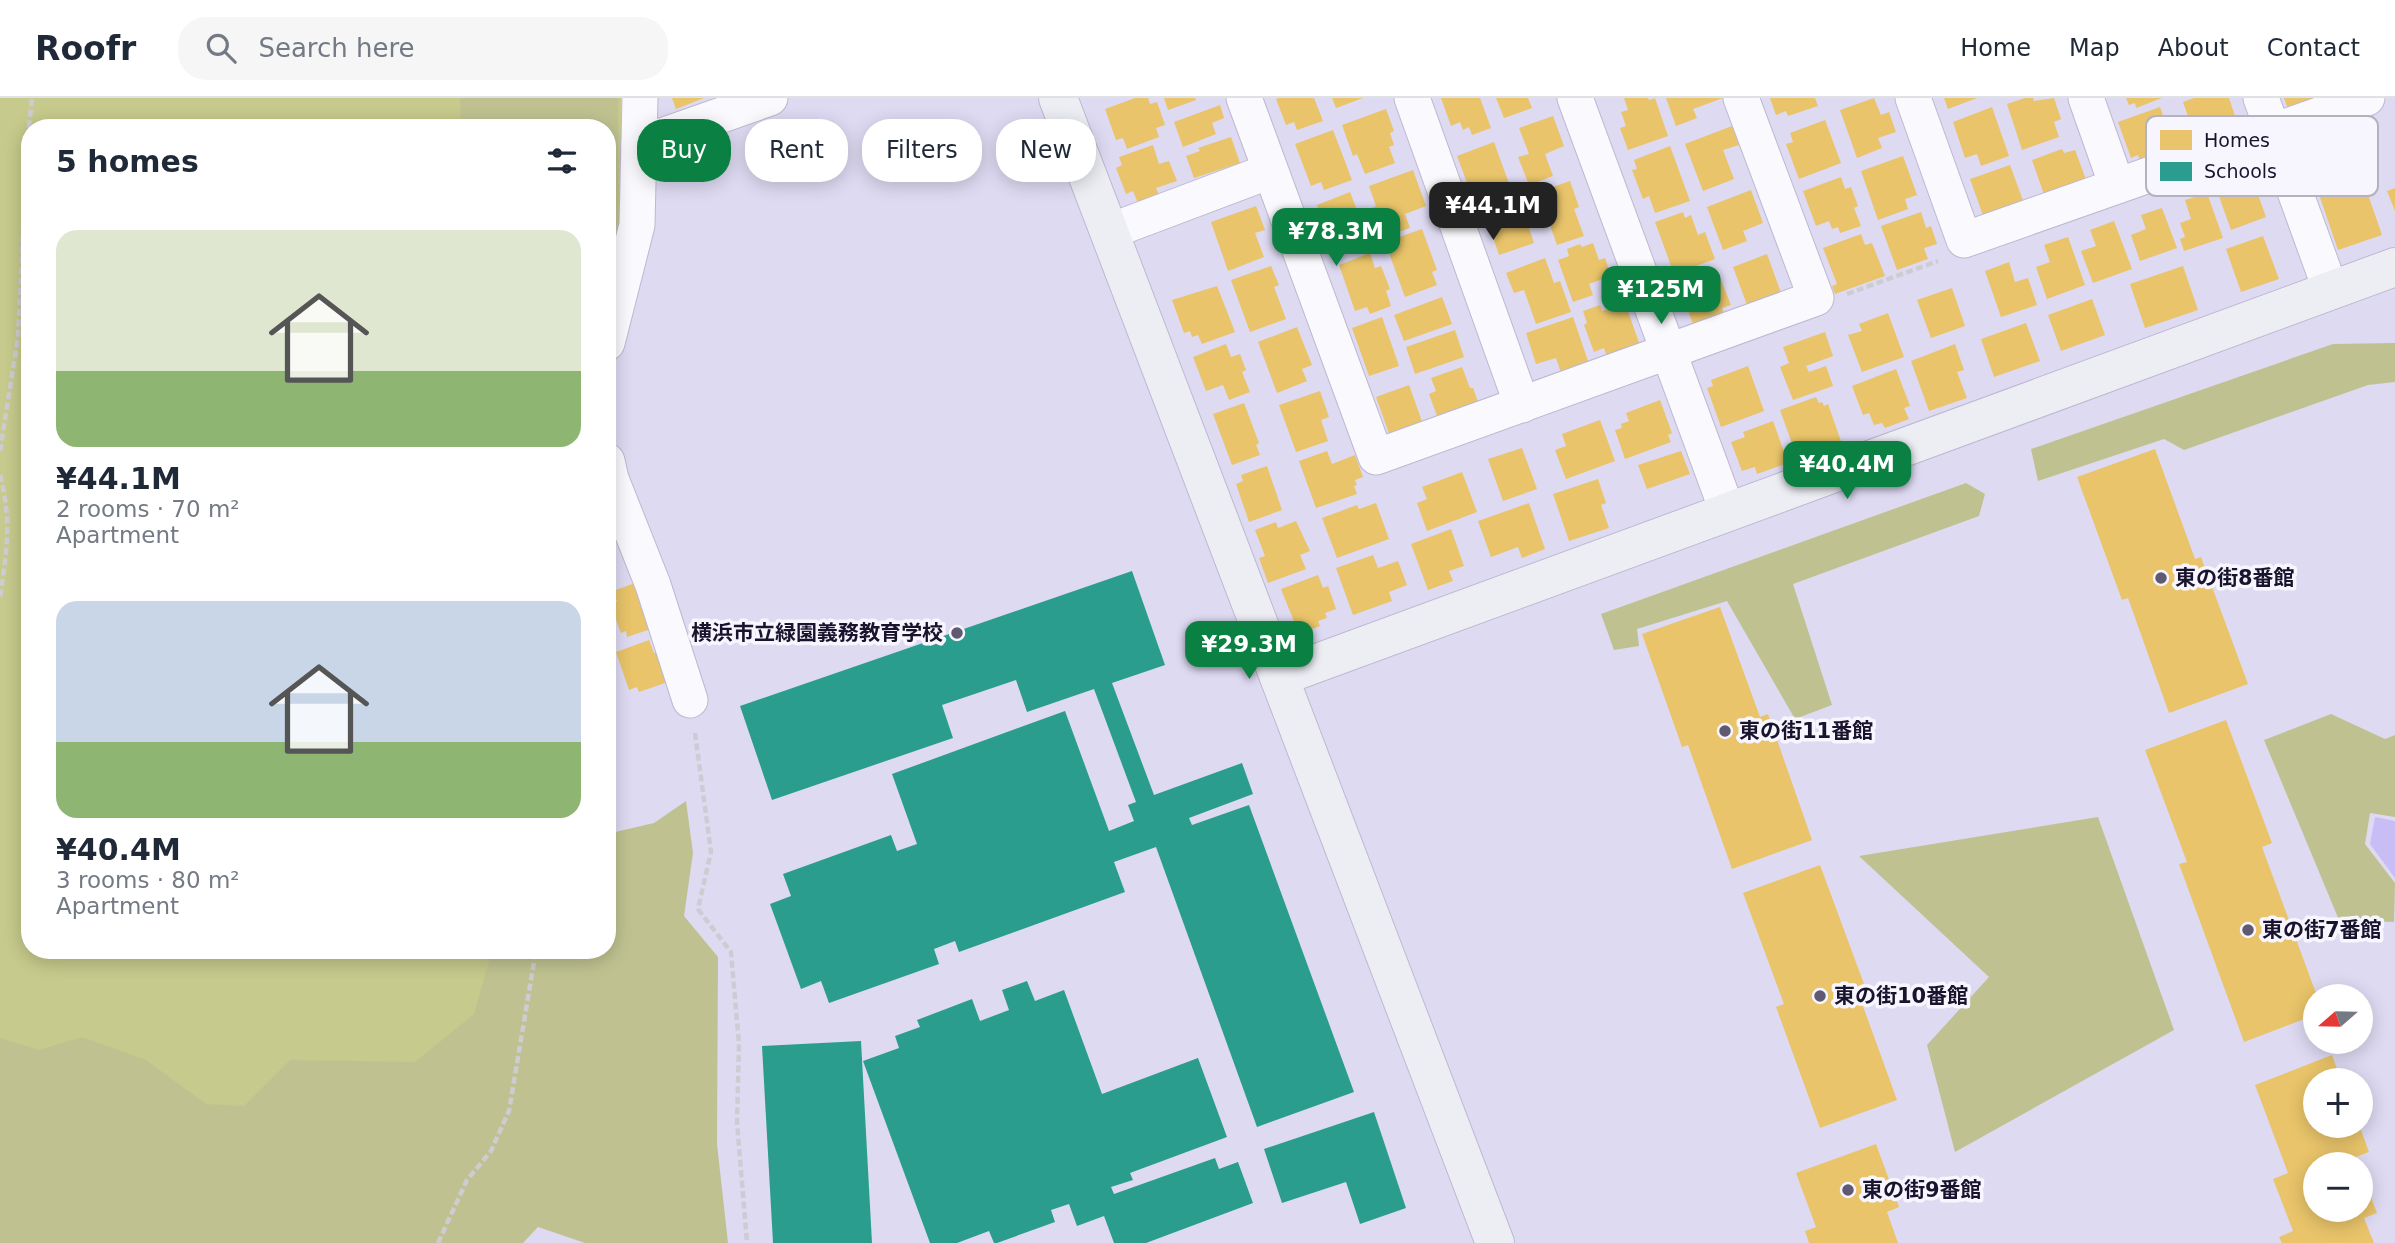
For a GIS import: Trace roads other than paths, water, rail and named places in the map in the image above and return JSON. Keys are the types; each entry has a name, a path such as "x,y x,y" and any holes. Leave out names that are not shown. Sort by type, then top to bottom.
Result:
{"street":[{"path":"640,98 640,119"},
{"path":"710,119 770,98"},
{"path":"1058,98 1495,1243"},
{"path":"1244,98 1376,457 1816,298 1741,98"},
{"path":"1412,98 1522,405"},
{"path":"1575,98 1728,513"},
{"path":"1913,98 1964,240 2146,176"},
{"path":"2086,98 2118,186"},
{"path":"2261,98 2268,116"},
{"path":"2316,116 2367,98"},
{"path":"1108,232 1270,171"},
{"path":"616,309 638,225 639,182"},
{"path":"2297,196 2331,291"},
{"path":"1279,677 2395,268"},
{"path":"616,498 653,585 690,700"}],"place":[{"name":"東の街8番館","path":"2161,578"},
{"name":"横浜市立緑園義務教育学校","path":"957,633"},
{"name":"東の街11番館","path":"1725,731"},
{"name":"東の街7番館","path":"2248,930"},
{"name":"東の街10番館","path":"1820,996"},
{"name":"東の街9番館","path":"1848,1190"}]}
